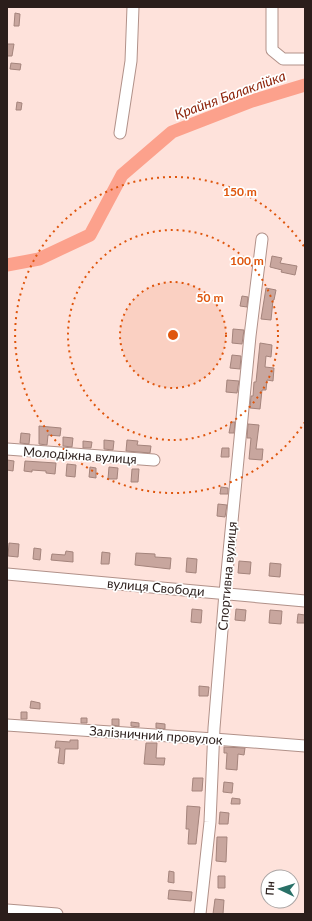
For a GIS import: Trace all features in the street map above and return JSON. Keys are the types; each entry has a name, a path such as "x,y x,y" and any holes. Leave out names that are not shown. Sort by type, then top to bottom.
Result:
{"street":[{"path":"120,133 131,61 133,7"},
{"path":"272,7 272,50 283,59 305,59"},
{"name":"Спортивна вулиця","path":"200,914 210,822 214,739 225,593 250,336 262,239"},
{"name":"Молодіжна вулиця","path":"7,449 154,460"},
{"name":"вулиця Свободи","path":"7,574 305,601"},
{"name":"Залізничний провулок","path":"7,725 305,746"},
{"path":"7,910 58,914"}],"building":[{"path":"15,13 20,14 19,26 14,26"},
{"path":"7,44 14,44 12,56 7,56"},
{"path":"11,63 21,64 20,70 10,69"},
{"path":"17,102 22,103 21,110 16,110"},
{"path":"272,256 282,258 280,263 297,266 295,275 281,272 282,270 270,267"},
{"path":"266,288 276,290 273,300 271,320 261,319"},
{"path":"242,296 248,297 247,307 240,306"},
{"path":"233,329 244,330 242,344 232,343"},
{"path":"260,343 272,345 271,357 266,356 265,367 274,368 273,381 267,380 266,390 262,390 260,409 250,408 254,382 256,382"},
{"path":"232,355 241,356 240,369 230,368"},
{"path":"227,380 239,381 237,393 226,392"},
{"path":"231,422 235,422 234,433 229,433"},
{"path":"248,424 259,425 256,449 263,449 262,460 249,459 251,438 247,438"},
{"path":"39,426 61,428 60,436 48,435 47,445 39,444"},
{"path":"21,433 30,434 29,444 20,443"},
{"path":"63,437 73,438 72,447 63,446"},
{"path":"104,440 114,441 113,450 104,449"},
{"path":"127,440 138,441 137,445 151,446 150,453 126,451"},
{"path":"83,441 92,442 91,448 83,448"},
{"path":"222,448 229,448 229,457 221,457"},
{"path":"7,460 14,461 13,471 7,470"},
{"path":"25,461 56,463 55,474 46,473 46,471 24,471"},
{"path":"67,464 76,465 75,477 66,476"},
{"path":"90,467 96,468 96,478 89,477"},
{"path":"109,467 118,468 117,479 108,479"},
{"path":"132,469 139,469 138,482 131,482"},
{"path":"221,487 228,488 228,494 220,494"},
{"path":"218,504 227,505 225,517 217,516"},
{"path":"9,543 19,544 18,557 8,556"},
{"path":"34,548 41,549 40,560 33,559"},
{"path":"66,551 73,552 73,562 51,560 52,554 65,555"},
{"path":"102,552 110,553 109,564 101,564"},
{"path":"136,553 155,554 155,557 171,558 170,569 135,565"},
{"path":"187,558 197,559 196,573 186,572"},
{"path":"239,561 251,562 250,574 238,573"},
{"path":"270,563 281,564 280,577 269,576"},
{"path":"192,609 202,610 201,623 191,622"},
{"path":"236,609 246,610 245,621 235,620"},
{"path":"270,610 282,611 281,624 269,623"},
{"path":"298,614 305,615 305,623 297,623"},
{"path":"199,686 209,687 208,696 199,696"},
{"path":"31,701 40,703 40,709 30,708"},
{"path":"21,712 27,712 27,719 21,719"},
{"path":"81,718 87,718 87,723 81,723"},
{"path":"112,719 119,719 119,726 112,725"},
{"path":"131,722 139,723 139,727 131,726"},
{"path":"156,723 165,724 165,729 156,728"},
{"path":"70,740 78,740 78,749 65,749 64,764 58,763 60,748 55,748 56,741 70,742"},
{"path":"146,743 157,743 156,758 165,758 164,765 144,764"},
{"path":"224,747 245,748 244,755 238,754 237,770 226,769 227,753 224,753"},
{"path":"193,778 203,778 202,791 192,791"},
{"path":"224,782 233,783 232,793 223,792"},
{"path":"232,798 240,799 240,804 231,804"},
{"path":"187,806 200,807 196,844 188,844 189,829 186,829"},
{"path":"220,812 229,813 228,824 219,824"},
{"path":"217,837 227,837 226,862 216,861"},
{"path":"169,871 174,872 174,883 168,882"},
{"path":"218,876 225,876 225,888 218,888"},
{"path":"169,890 192,892 191,901 168,899"},
{"path":"215,899 224,900 223,914 213,914"}],"waterway":[{"name":"Крайня Балаклійка","path":"7,265 39,259 90,235 122,175 172,132 252,101 305,85"}]}
